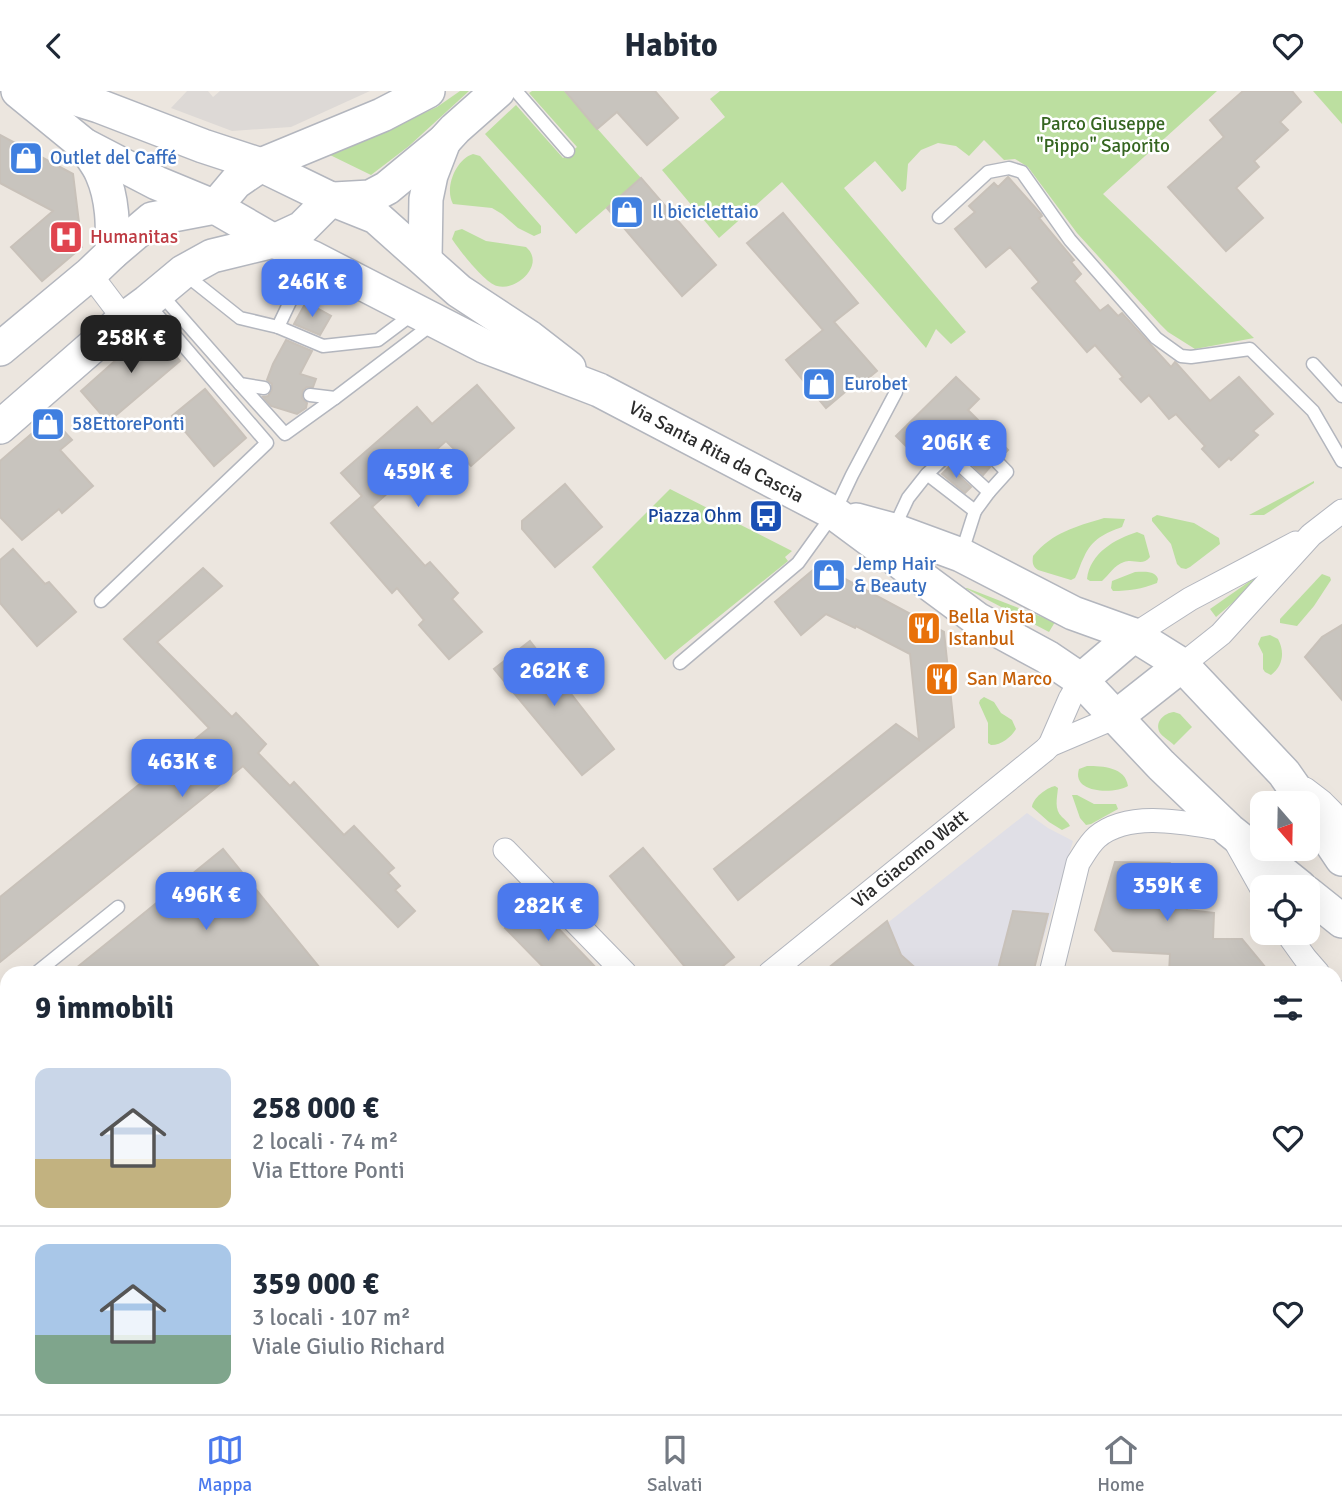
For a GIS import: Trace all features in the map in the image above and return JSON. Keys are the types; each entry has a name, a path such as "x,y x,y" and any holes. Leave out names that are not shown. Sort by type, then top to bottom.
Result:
{"main road":[{"path":"18,91 84,145 158,183 215,207"},
{"path":"51,91 261,165"},
{"path":"0,349 152,219 215,207 236,182 261,165 382,115 428,91"},
{"path":"0,427 153,296 212,255 274,241 302,228 331,199 370,197 387,188 444,141 498,91"},
{"path":"425,260 426,199 431,175 444,141"},
{"path":"84,145 102,174 111,207 113,236 101,264"},
{"name":"Via Santa Rita da Cascia","path":"261,165 331,199 376,217 459,291 529,337 599,390"},
{"name":"Via Santa Rita da Cascia","path":"215,207 274,241 313,258 484,346 599,390 834,513"},
{"path":"834,513 893,530 961,555 1073,613 1134,635 1182,664 1284,773 1296,791"},
{"path":"834,513 977,619 1047,657 1081,680 1161,765 1229,830 1285,875"},
{"path":"1081,680 1134,635"},
{"path":"1116,717 1182,664"},
{"path":"1320,826 1342,859"},
{"path":"1320,903 1342,921"}],"street":[{"path":"101,264 153,296"},
{"path":"1182,664 1221,634 1311,535 1342,510"},
{"path":"1134,635 1190,599 1311,535"},
{"path":"1050,745 1069,699 1081,680"},
{"path":"1050,745 1116,717"},
{"name":"Via Giacomo Watt","path":"779,966 1050,745"},
{"path":"1284,773 1322,802 1342,822"},
{"path":"1053,966 1079,863 1086,849 1112,828 1135,821 1176,822 1229,830 1254,875"},
{"path":"505,850 618,966"},
{"path":"1296,945 1312,966"}],"lane":[{"path":"516,91 568,151"},
{"path":"939,217 988,172 1009,168 1022,172 1070,240 1156,338 1181,356 1191,358 1250,349 1313,411 1342,461"},
{"path":"278,327 313,258"},
{"path":"153,296 278,327 323,346 378,341 426,317"},
{"path":"153,296 285,434 335,398 426,317"},
{"path":"101,601 267,443 153,296"},
{"path":"1313,364 1342,396"},
{"path":"240,384 264,388"},
{"path":"680,663 799,563 834,513 896,392"},
{"path":"310,395 335,398"},
{"path":"893,530 908,499 927,474 969,433 1007,472 975,511 961,555"},
{"path":"948,454 989,492"},
{"path":"927,474 975,511"},
{"path":"45,966 118,907"}],"shaded area":[{"path":"187,91 208,91 213,97 220,91 370,91 291,127 232,131 171,108"},
{"path":"1027,813 1073,841 1035,966 833,966"}],"green space":[{"path":"460,91 469,91 409,146 371,175 330,155 437,107"},
{"path":"564,91 641,178 576,234 485,134 516,105 563,158 577,147 529,93"},
{"name":"Parco Giuseppe \"Pippo\" Saporito","path":"720,91 1217,91 1103,194 1254,338 1195,349 1168,332 1077,233 1028,167 1015,159 1004,160 984,140 969,156 956,146 938,143 921,150 908,164 906,189 902,192 875,161 844,188 966,332 951,344 936,329 926,348 782,182 719,238 662,170 725,117 710,99"},
{"path":"1313,91 1342,91 1342,124"},
{"path":"473,154 480,156 541,226 541,233 534,236 518,228 492,208 453,204 450,190 453,175 461,162"},
{"path":"462,229 486,241 526,247 533,261 531,268 513,285 505,287 492,284 452,239 455,231"},
{"path":"1314,481 1264,515 1249,515"},
{"path":"670,489 792,551 785,557 788,561 665,660 592,567"},
{"path":"1157,515 1194,523 1219,538 1220,544 1190,567 1181,568 1177,564 1171,544 1152,521"},
{"path":"1104,518 1125,519 1122,527 1095,541 1075,578 1071,580 1038,570 1034,566 1033,556 1048,541 1065,531"},
{"path":"1137,532 1144,535 1150,557 1147,560 1120,563 1102,581 1087,579 1093,562 1105,548"},
{"path":"1273,565 1275,567 1216,617 1210,609"},
{"path":"1135,572 1154,574 1158,579 1157,583 1113,591 1112,581"},
{"path":"1322,574 1331,580 1297,626 1280,623 1280,619"},
{"path":"967,588 1055,622 1049,632"},
{"path":"1270,635 1278,639 1282,654 1278,667 1271,675 1263,669 1263,654 1258,644 1261,637"},
{"path":"984,697 994,702 1001,713 1012,720 1016,729 1009,738 999,744 988,743 988,723 979,703"},
{"path":"1174,712 1180,714 1192,727 1174,745 1160,733 1158,725 1164,716"},
{"path":"1087,766 1118,771 1128,786 1105,791 1088,787 1081,783 1078,777 1079,769"},
{"path":"1055,786 1058,788 1059,814 1070,826 1062,830 1032,807 1041,794"},
{"path":"1072,795 1094,804 1116,804 1118,809 1086,825 1080,818"}],"building":[{"path":"565,91 655,91 678,118 647,145 617,112 597,129"},
{"path":"1243,91 1292,91 1301,102 1280,122 1288,130 1254,161 1259,167 1236,188 1263,218 1226,251 1168,187 1224,137 1210,120"},
{"path":"0,135 73,174 82,247 42,281 11,247 53,211 0,183"},
{"path":"1008,177 1041,214 1039,218 1074,260 1071,262 1081,274 1074,281 1100,311 1108,305 1118,316 1122,313 1171,367 1175,362 1210,401 1239,377 1273,414 1253,431 1258,435 1231,460 1229,458 1219,467 1202,449 1205,446 1176,414 1169,419 1149,395 1141,402 1095,345 1087,352 1032,288 1039,282 1010,247 986,267 955,229 975,212 969,206 994,183 998,187"},
{"path":"641,178 716,265 682,296 607,208"},
{"path":"783,213 858,303 834,322 877,371 854,390 851,387 826,408 786,360 823,330 747,243"},
{"path":"306,302 331,316 320,335 294,324"},
{"path":"152,328 180,361 108,422 81,391"},
{"path":"286,340 312,351 300,374 316,379 313,387 303,390 302,398 307,403 306,408 297,414 271,406 263,397 268,396 272,390 272,384 267,380"},
{"path":"956,377 979,399 968,410 1008,450 1003,455 971,424 963,427 932,458 915,455 896,436"},
{"path":"477,385 514,428 471,466 446,441 372,507 425,566 430,562 458,593 452,599 482,632 449,659 419,625 424,620 397,588 392,593 331,523 362,496 341,473 417,407 432,424"},
{"path":"205,389 246,438 214,466 172,416"},
{"path":"51,417 72,440 60,450 93,486 62,513 59,509 22,540 0,517 0,461"},
{"path":"969,445 990,467 983,475 961,454"},
{"path":"949,467 971,487 965,493 942,474"},
{"path":"565,484 602,527 555,567 522,529 522,521"},
{"path":"13,549 45,584 49,582 76,612 37,646 0,603 0,560"},
{"path":"819,565 944,632 954,727 738,900 714,869 896,724 919,740 910,654 826,614 801,635 775,602"},
{"path":"203,568 222,586 157,642 232,717 236,713 266,744 258,753 290,786 294,782 344,835 354,826 394,868 388,873 400,886 395,890 415,911 398,927 243,766 0,962 0,897 209,728 124,639"},
{"path":"1342,625 1342,700 1305,657 1322,637"},
{"path":"530,641 614,749 582,775 494,669"},
{"path":"643,848 734,957 723,966 684,966 610,876"},
{"path":"223,849 318,966 79,966"},
{"path":"1115,862 1170,863 1189,885 1187,910 1214,913 1213,939 1242,939 1264,966 1169,966 1170,954 1113,951 1095,930"},
{"path":"533,902 594,966 542,966 505,928"},
{"path":"1013,911 1048,914 1035,966 999,966"},
{"path":"887,921 901,955 913,966 831,966"}],"place":[{"name":"Outlet del Caffé","path":"26,158"},
{"name":"Il biciclettaio","path":"627,212"},
{"name":"Humanitas","path":"66,237"},
{"name":"Eurobet","path":"819,384"},
{"name":"58EttorePonti","path":"48,424"},
{"name":"Piazza Ohm","path":"766,516"},
{"name":"Jemp Hair & Beauty","path":"829,575"},
{"name":"Bella Vista Istanbul","path":"924,628"},
{"name":"San Marco","path":"942,679"}]}
